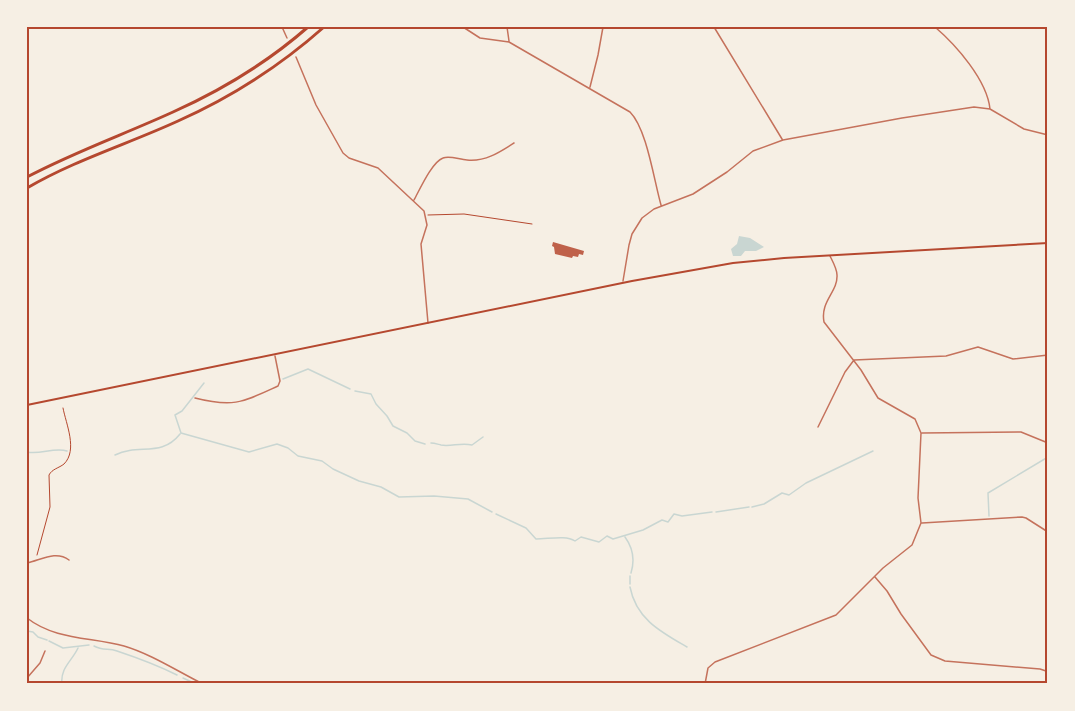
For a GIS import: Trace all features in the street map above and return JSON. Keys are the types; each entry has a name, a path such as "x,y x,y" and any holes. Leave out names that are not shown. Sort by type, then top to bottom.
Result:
{"highway":[{"path":"27,177 65,158 173,112 227,85 267,59 308,27"},
{"path":"27,188 69,167 177,122 235,93 274,68 324,27"}],"main road":[{"path":"27,405 623,283 733,263 830,255 1048,243"}],"street":[{"path":"282,27 287,38"},
{"path":"463,27 480,38 509,42 623,107 636,118 642,132 661,206"},
{"path":"507,27 509,42"},
{"path":"589,88 603,27"},
{"path":"714,27 783,140"},
{"path":"935,27 951,40 976,75 989,99 990,109"},
{"path":"296,57 316,105 343,153 378,168 422,208 426,215 427,225 421,244 428,323"},
{"path":"623,283 625,262 632,234 642,218 661,206 693,194 727,172 753,151 783,140 974,108 990,109 1024,129 1048,135"},
{"path":"413,201 432,169 442,158 479,160 500,153 514,143"},
{"path":"705,684 711,664 836,615 874,577 912,545 921,523 918,498 921,434 918,423 878,398 854,360 824,322 825,302 834,288 837,274 830,255"},
{"path":"854,360 946,356 978,347 1013,359 1048,355"},
{"path":"195,398 212,403 239,403 278,386 280,381 275,355"},
{"path":"818,427 845,372 854,360"},
{"path":"921,434 1021,432 1048,443"},
{"path":"921,523 1022,517 1048,532"},
{"path":"27,563 59,556 69,560"},
{"path":"874,577 887,591 901,614 935,658 945,661 1040,669 1046,671 1048,675"},
{"path":"27,618 54,633 117,644 136,650 203,684"},
{"path":"27,678 40,663 45,651"}],"path":[{"path":"426,215 464,214 532,224"},
{"path":"36,560 50,507 49,475 65,462 70,451 63,408"}],"shaded area":[{"path":"739,236 750,238 764,247 756,251 745,251 741,256 733,256 731,249 737,244"}],"building":[{"path":"553,242 584,251 583,255 579,254 578,257 573,256 572,258 555,254"}],"waterway":[{"path":"283,379 308,369 350,389"},
{"path":"181,433 175,415 182,411 204,383"},
{"path":"355,391 371,394 393,426 407,433 415,441 425,444"},
{"path":"181,433 249,452 277,444 288,448 298,456 322,461 333,469 359,481 381,487 399,497 434,496 468,499 492,512"},
{"path":"115,455 165,446 180,434"},
{"path":"431,443 472,445 483,437"},
{"path":"27,452 67,451"},
{"path":"752,507 764,504 782,493 789,495 806,483 873,451"},
{"path":"989,516 988,493 1048,457"},
{"path":"716,512 749,507"},
{"path":"496,514 526,528 536,539 562,538 575,541 581,537 599,542 607,536 613,539 643,530 662,520 668,522 674,514 682,516 712,512"},
{"path":"625,537 632,554 631,573"},
{"path":"630,576 630,584"},
{"path":"630,587 633,598 644,616 659,630 687,647"},
{"path":"27,631 47,640"},
{"path":"49,641 63,648 89,645"},
{"path":"94,646 132,656 177,675"},
{"path":"62,684 63,673 78,648"},
{"path":"183,678 196,684"}]}
